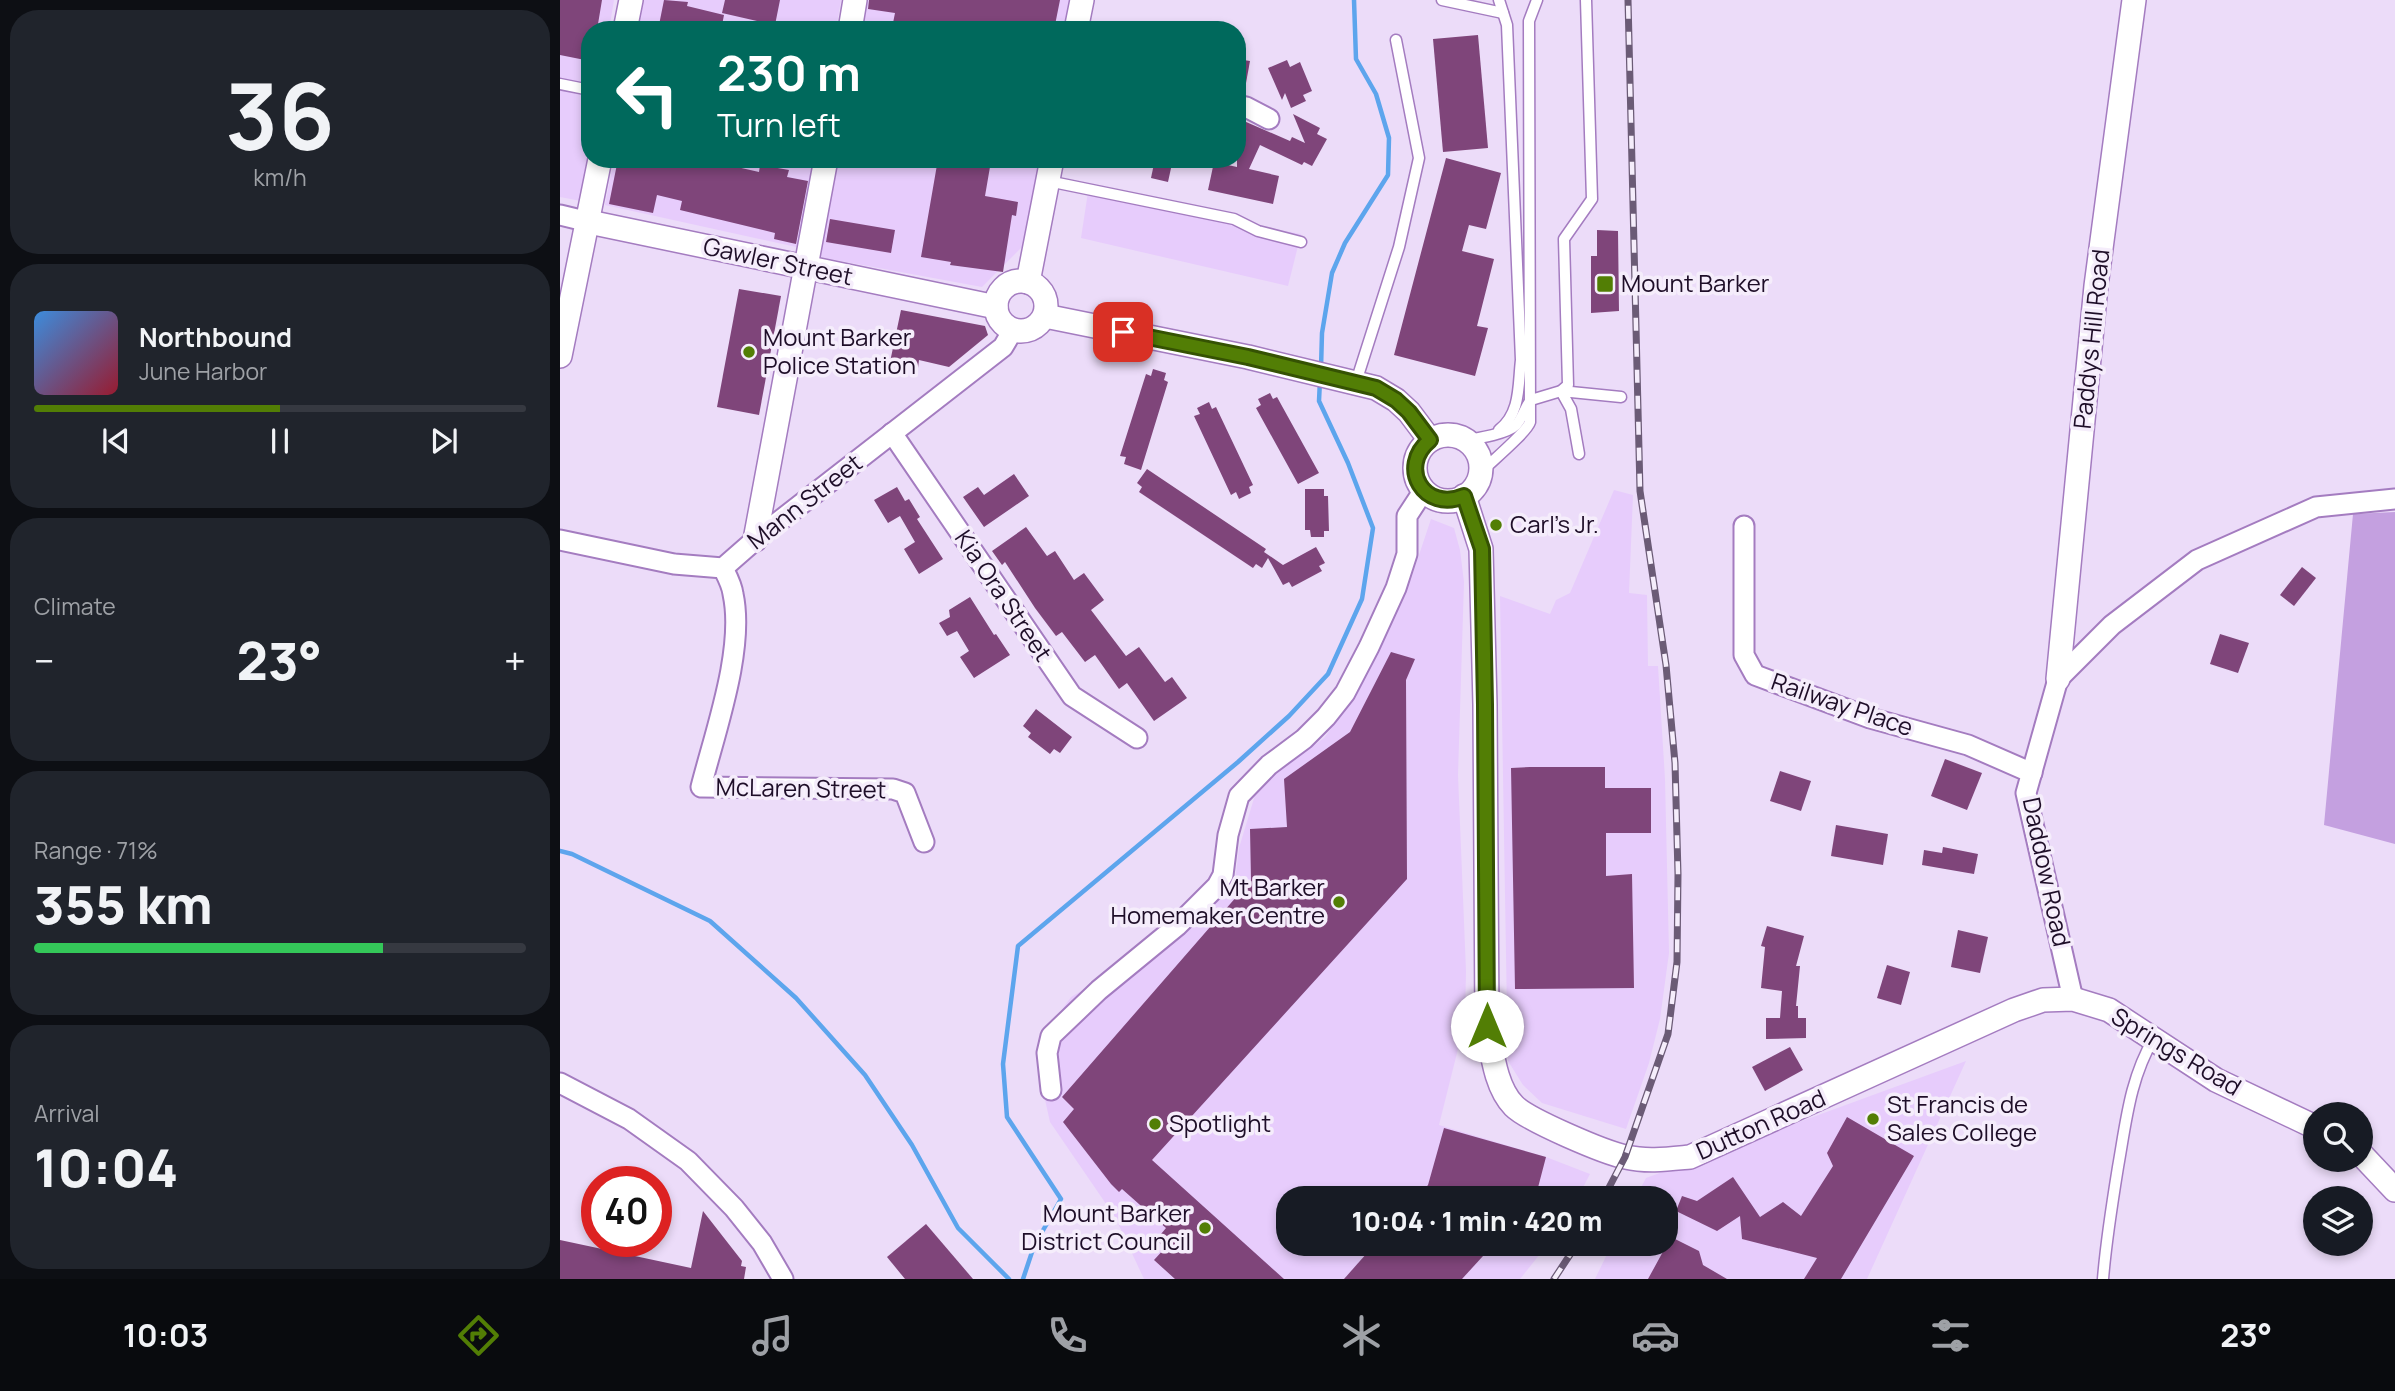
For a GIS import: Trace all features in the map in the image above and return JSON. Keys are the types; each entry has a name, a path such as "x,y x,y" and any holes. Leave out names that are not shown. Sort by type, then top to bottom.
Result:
{"street":[{"path":"623,21 624,0"},
{"path":"625,21 631,0"},
{"path":"851,21 855,0"},
{"path":"1078,21 1082,0"},
{"name":"Paddys Hill Road","path":"2058,679 2096,286 2134,0"},
{"path":"1246,107 1269,119"},
{"path":"560,356 566,298 589,222 598,168"},
{"path":"755,540 824,168"},
{"path":"1028,282 1050,170"},
{"name":"Gawler Street","path":"560,215 996,307"},
{"path":"1011,282 1037,285 1047,307 1045,316 1033,329 1027,331 1013,330 1002,323 996,307 998,294 1011,282"},
{"path":"1045,316 1347,379 1376,388 1409,412 1430,440"},
{"name":"Mann Street","path":"560,540 674,564 723,568 755,540 1003,347 1013,330"},
{"name":"Kia Ora Street","path":"892,433 1072,696 1137,737"},
{"path":"1452,435 1466,440 1477,452 1480,473 1475,486 1464,496 1446,501 1434,498 1418,483 1415,463 1417,454 1430,440 1436,436 1452,435"},
{"path":"1051,1090 1047,1053 1051,1037 1099,990 1177,926 1217,886 1223,876 1228,835 1239,796 1269,765 1304,739 1345,693 1370,647 1396,588 1407,554 1407,516 1423,490"},
{"name":"Dutton Road","path":"1464,496 1482,549 1486,718 1487,1026 1497,1076 1513,1105 1535,1119 1625,1157 1655,1160 1690,1157 2014,1010 2043,1000 2073,999"},
{"name":"Daddow Road","path":"2073,999 2026,793 2058,679 2112,625 2197,561 2316,508 2395,499"},
{"name":"Railway Place","path":"1744,541 1744,655 1755,675 1870,718 1968,745 2032,773"},
{"name":"McLaren Street","path":"723,568 733,593 733,660 701,787 893,789 905,793 925,842"},
{"name":"Springs Road","path":"2073,999 2109,1010 2216,1080 2303,1121"},
{"path":"560,1083 629,1119 688,1161 762,1242 783,1279"},
{"path":"2373,1167 2395,1190"}],"lane":[{"path":"1442,0 1503,13"},
{"path":"1496,432 1513,415 1518,396 1521,360 1507,38 1499,0"},
{"path":"1480,473 1528,429 1531,400 1529,21 1537,0"},
{"path":"1561,391 1568,385 1564,239 1591,199 1586,0"},
{"path":"1347,379 1399,247 1419,158 1396,40"},
{"path":"560,84 581,88"},
{"path":"1050,170 1234,219 1258,231 1301,242"},
{"path":"1561,391 1570,409 1579,454"},
{"path":"1466,440 1486,437 1515,426 1531,400 1561,391 1620,397"},
{"path":"2103,1279 2105,1247 2131,1089 2144,1055 2155,1038"}],"shaded area":[{"path":"560,0 614,0 610,21 581,21 581,168 586,168 581,201 560,197"},
{"path":"643,0 841,0 838,21 640,21"},
{"path":"857,0 1070,0 1066,21 854,21"},
{"path":"612,168 814,168 801,248 605,205"},
{"path":"832,168 1039,168 1026,243 982,287 819,257"},
{"path":"1088,192 1301,234 1288,286 1081,238"},
{"path":"1614,490 1633,495 1629,593 1647,595 1648,666 1658,666 1665,779 1669,953 1660,1019 1649,1063 1626,1129 1542,1103 1523,1085 1508,1061 1507,1013 1500,596 1550,614 1556,600 1570,593"},
{"path":"2395,512 2395,844 2324,825 2353,514"},
{"name":"Mt Barker Homemaker Centre","path":"1431,519 1454,528 1464,582 1458,775 1466,971 1465,1021 1439,1125 1546,1157 1590,1174 1584,1186 1276,1186 1276,1256 1538,1256 1520,1279 1144,1279 1115,1217 1050,1122 1042,1086 1043,1036 1071,997 1176,936 1235,881 1239,848 1255,795 1261,785 1324,738 1353,700 1411,579"},
{"name":"St Francis de Sales College","path":"1966,1061 1867,1279 1595,1279 1606,1256 1678,1256 1678,1186 1642,1186 1646,1178"}],"building":[{"path":"560,0 602,0 598,21 581,21 581,59 560,55"},
{"path":"664,0 688,2 687,6 724,15 723,21 660,21"},
{"path":"725,0 780,0 776,21 757,21 722,13"},
{"path":"869,0 1060,0 1056,21 893,21 895,13 868,9"},
{"path":"1478,35 1488,148 1443,152 1433,39"},
{"path":"1246,60 1250,61 1246,83"},
{"path":"1287,60 1290,67 1300,62 1312,91 1303,95 1306,101 1291,108 1285,93 1282,100 1268,68"},
{"path":"1293,114 1320,128 1317,134 1327,139 1312,166 1304,162 1302,165 1260,145 1249,169 1279,176 1273,204 1208,190 1213,168 1246,168 1246,122 1290,141 1292,137 1305,143"},
{"path":"1446,158 1501,173 1486,229 1469,225 1462,251 1494,259 1477,326 1488,328 1475,376 1394,355"},
{"path":"616,168 741,168 759,172 760,168 777,168 789,170 787,177 808,181 796,244 774,239 775,233 680,210 682,201 657,195 653,213 609,204"},
{"path":"936,168 990,168 985,196 1018,202 1016,216 1012,215 1003,272 950,265 951,262 921,257"},
{"path":"1153,168 1171,168 1168,182 1151,178"},
{"path":"830,219 895,230 891,253 826,242"},
{"name":"Mount Barker","path":"1597,230 1618,231 1619,311 1591,313 1591,256 1597,256"},
{"name":"Mount Barker Police Station","path":"739,289 781,296 759,415 717,407"},
{"path":"901,310 985,326 988,335 949,367 919,360 918,368 890,362"},
{"path":"1153,369 1166,373 1164,380 1168,382 1141,470 1124,464 1126,457 1120,456 1146,374 1151,376"},
{"path":"1270,393 1273,399 1277,397 1319,473 1298,484 1256,408 1261,405 1258,399"},
{"path":"1209,402 1212,409 1216,407 1253,485 1249,487 1251,493 1239,499 1236,492 1231,495 1194,416 1200,414 1197,408"},
{"path":"1147,469 1266,549 1264,552 1283,565 1316,547 1325,563 1319,566 1322,571 1292,587 1289,582 1283,585 1268,558 1262,568 1256,564 1253,568 1139,492 1142,487 1137,483"},
{"path":"1014,474 1029,496 984,527 963,497 978,487 984,495"},
{"path":"897,487 905,501 909,499 920,517 917,519 943,559 919,574 904,549 915,542 900,516 888,523 874,500"},
{"path":"1305,489 1324,489 1324,496 1328,496 1329,531 1324,531 1324,537 1311,537 1310,530 1305,530"},
{"path":"1026,527 1047,556 1055,551 1074,580 1084,573 1104,600 1091,610 1126,656 1139,647 1165,682 1172,677 1187,698 1154,721 1127,683 1119,689 1095,655 1085,662 1062,632 1056,636 1005,562 1002,565 992,551"},
{"path":"2302,567 2316,578 2294,606 2280,595"},
{"path":"970,597 1010,655 974,678 960,657 969,651 957,631 947,636 939,623 950,617 949,610"},
{"path":"2220,634 2249,643 2238,673 2210,664"},
{"path":"1391,652 1415,659 1406,680 1407,879 1152,1160 1284,1279 1175,1279 1154,1260 1165,1248 1156,1240 1166,1228 1122,1189 1119,1192 1111,1184 1063,1122 1074,1109 1062,1097 1251,880 1250,829 1287,827 1284,779 1350,732"},
{"path":"1036,709 1072,737 1060,753 1054,749 1050,754 1028,737 1031,733 1023,726"},
{"path":"1945,759 1982,773 1967,810 1931,796"},
{"path":"1605,767 1605,788 1651,788 1651,833 1606,833 1606,876 1632,874 1634,988 1515,989 1511,768"},
{"path":"1780,771 1811,781 1801,811 1770,801"},
{"path":"1836,825 1888,834 1883,865 1831,856"},
{"path":"1943,847 1978,854 1974,874 1922,865 1924,850 1942,853"},
{"path":"1767,926 1804,936 1796,966 1800,966 1796,1006 1798,1018 1806,1018 1806,1038 1766,1039 1766,1018 1780,1018 1782,991 1761,988 1765,947 1761,946"},
{"path":"1958,930 1988,937 1980,973 1951,967"},
{"path":"1887,965 1910,972 1901,1005 1877,998"},
{"path":"1790,1047 1803,1070 1765,1091 1752,1067"},
{"path":"1847,1117 1914,1156 1841,1279 1804,1279 1817,1258 1742,1239 1740,1216 1717,1231 1678,1212 1682,1196 1697,1201 1733,1177 1760,1217 1783,1202 1801,1216 1833,1166 1827,1153"},
{"path":"1444,1128 1546,1157 1538,1186 1428,1185"},
{"path":"703,1211 742,1261 741,1266 746,1267 744,1279 560,1279 560,1240 581,1244 581,1257 640,1257 691,1268"},
{"path":"926,1224 973,1279 905,1279 887,1257"},
{"path":"1678,1240 1699,1251 1703,1265 1727,1279 1648,1279 1661,1256 1678,1256"},
{"path":"1364,1256 1483,1256 1462,1279 1344,1279"}],"waterway":[{"path":"1321,368 1322,333 1332,273 1345,243 1388,175 1389,138 1376,94 1356,59 1354,0"},
{"path":"1023,1279 1034,1246 1061,1199 1007,1117 1003,1064 1018,946 1238,762 1289,716 1328,674 1362,599 1373,528 1348,463 1319,401 1320,380"},
{"path":"560,851 572,854 710,921 796,998 865,1075 912,1145 958,1228 1009,1279"}],"railway":[{"path":"1610,1186 1625,1157 1668,1034 1677,962 1675,763 1666,665 1640,491 1628,0"},
{"path":"1554,1279 1569,1256"}],"place":[{"name":"Mount Barker","path":"1605,284"},
{"name":"Mount Barker Police Station","path":"749,352"},
{"name":"Carl's Jr.","path":"1496,525"},
{"name":"Mt Barker Homemaker Centre","path":"1339,902"},
{"name":"St Francis de Sales College","path":"1873,1119"},
{"name":"Spotlight","path":"1155,1124"},
{"name":"Mount Barker District Council","path":"1205,1228"}],"route":[{"path":"1123,332 1248,357 1376,388 1409,412 1430,440 1422,446 1415,463 1415,473 1423,490 1434,498 1446,501 1464,496 1482,549 1488,915 1487,1026"}]}
